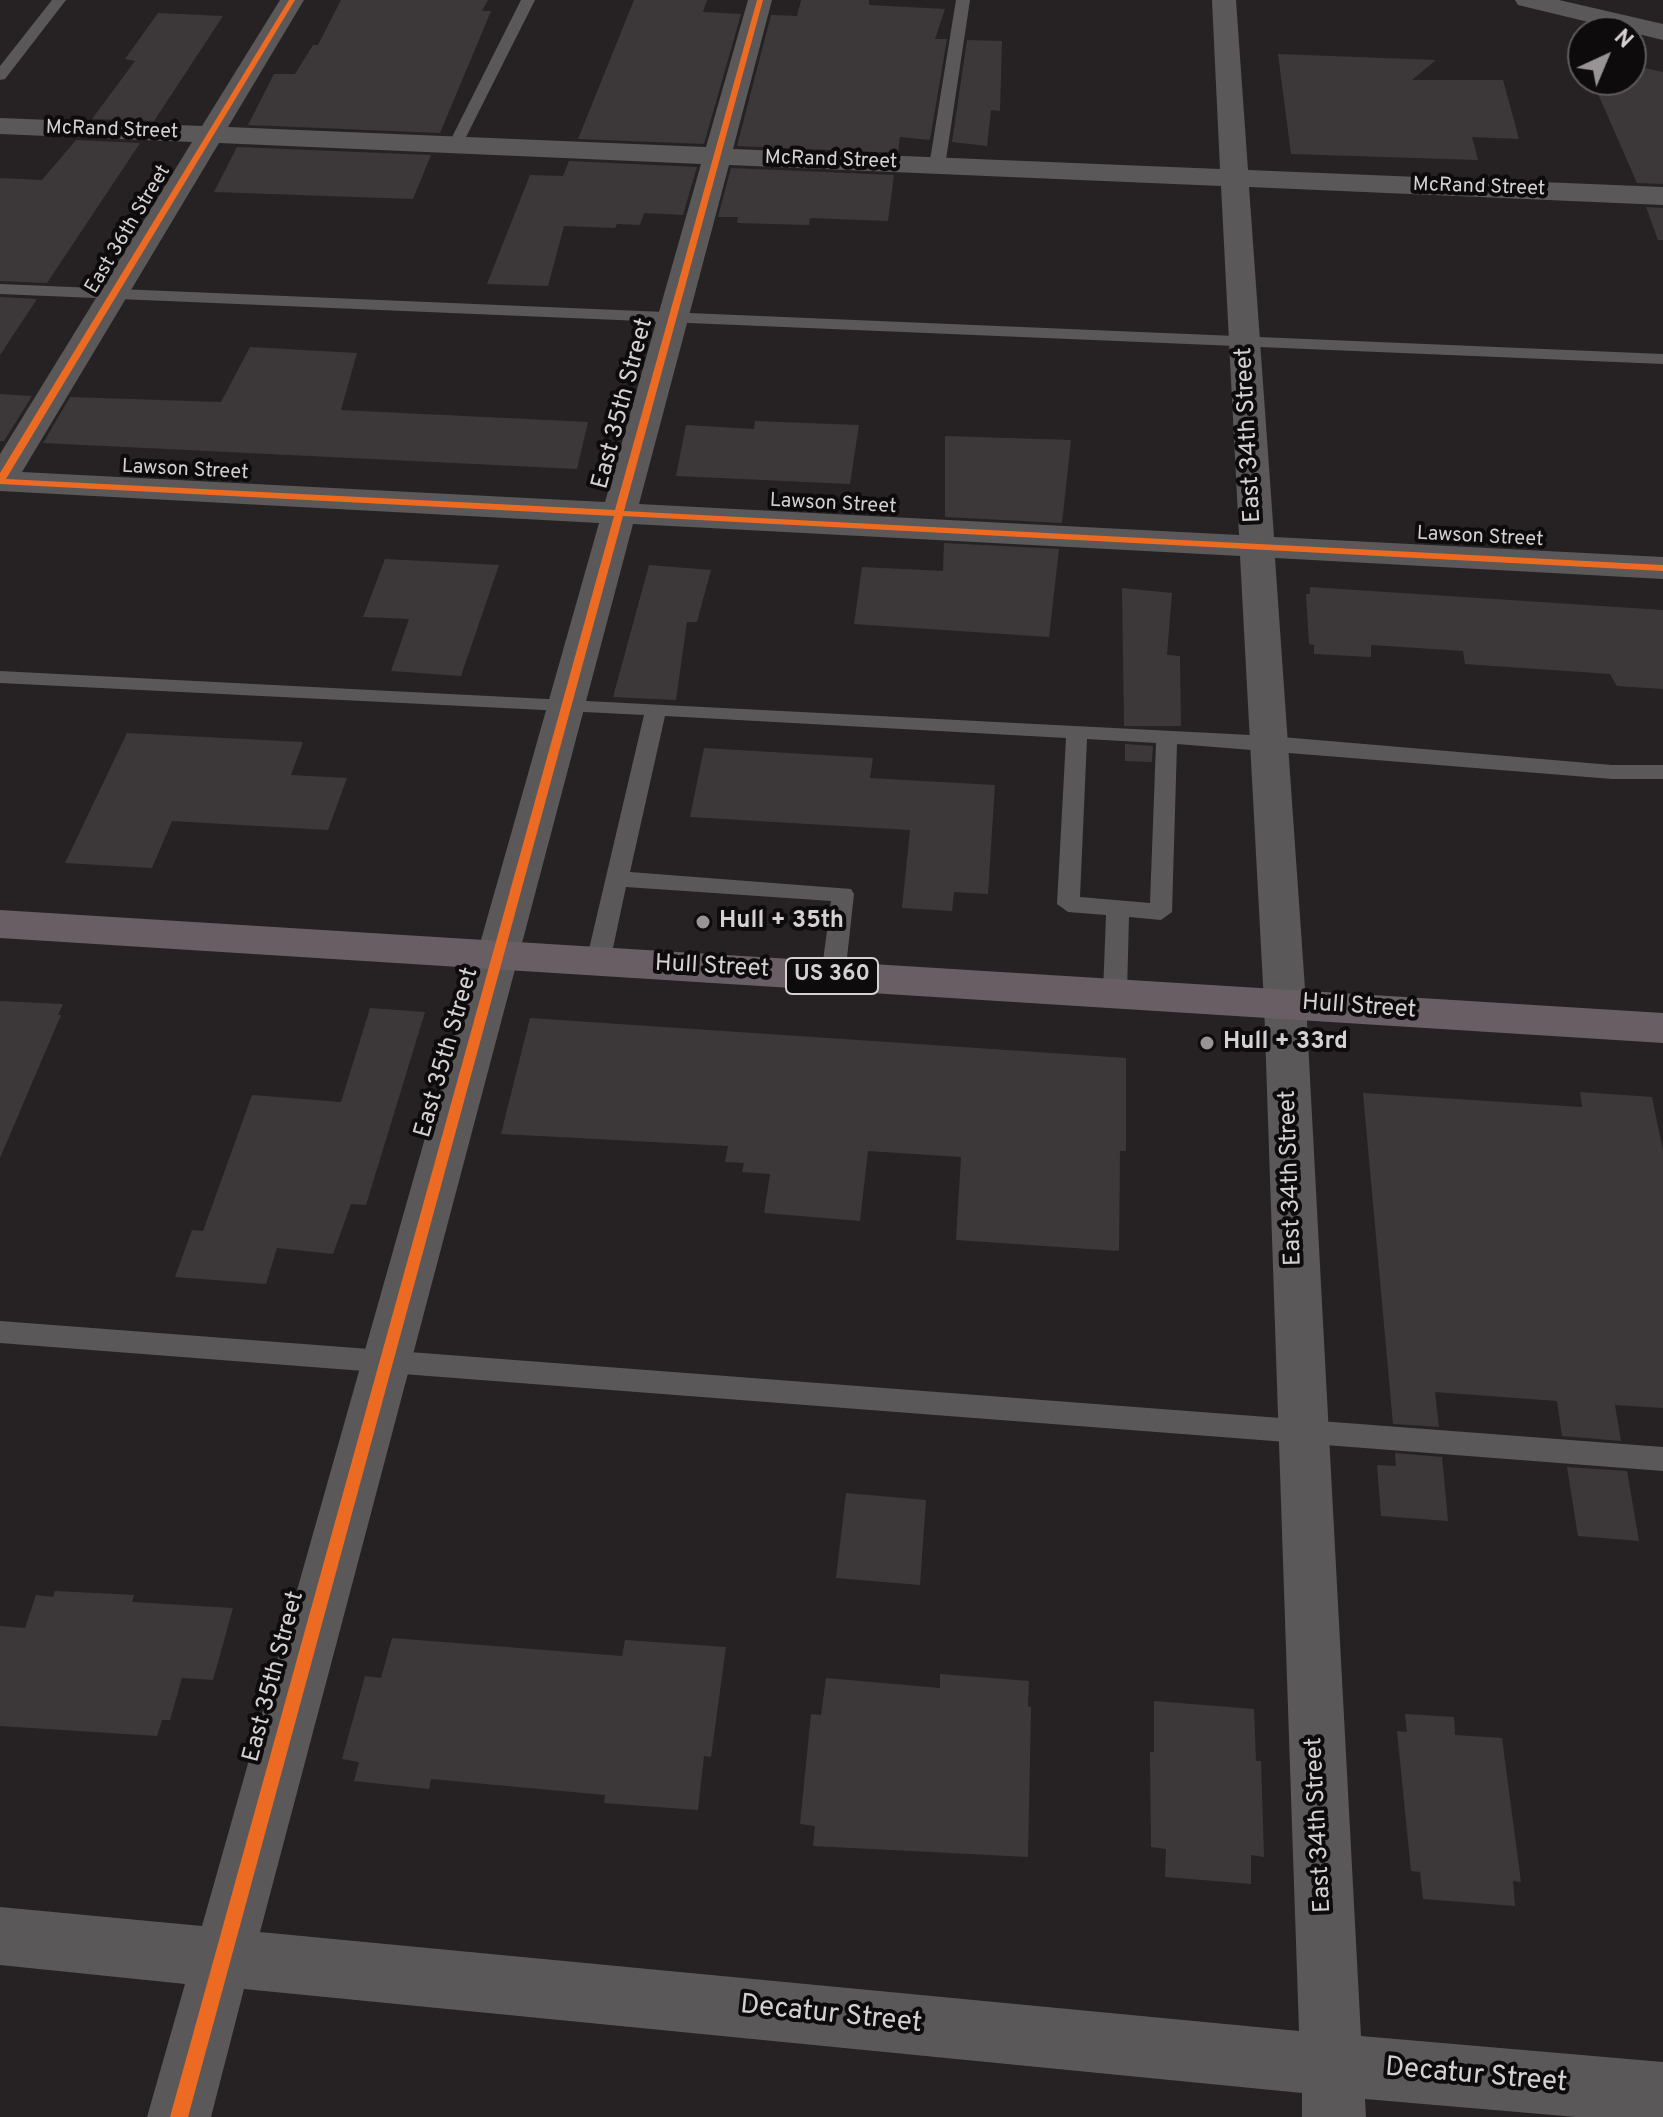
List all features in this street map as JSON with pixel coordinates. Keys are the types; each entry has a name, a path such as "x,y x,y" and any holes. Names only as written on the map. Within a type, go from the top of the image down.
{"main road":[{"name":"Hull Street","path":"0,924 1663,1028"}],"street":[{"name":"East 36th Street","path":"0,481 292,0"},
{"name":"East 35th Street","path":"179,2117 670,317 760,0"},
{"name":"East 34th Street","path":"1224,0 1285,1003 1332,2091"},
{"path":"1527,0 1663,32"},
{"name":"McRand Street","path":"0,126 1663,196"},
{"name":"Lawson Street","path":"0,481 1663,568"},
{"name":"Decatur Street","path":"0,1936 221,1958 1332,2091 1663,2093"}],"lane":[{"path":"0,76 59,0"},
{"path":"455,145 528,0"},
{"path":"937,166 963,0"},
{"path":"0,289 1663,359"},
{"path":"0,677 567,702 1270,743 1612,772 1663,772"},
{"path":"598,962 656,709"},
{"path":"1077,732 1068,904 1161,912 1167,737"},
{"path":"617,879 843,894 833,976"},
{"path":"1115,993 1118,908"},
{"path":"0,1332 386,1359 1663,1459"}],"building":[{"path":"341,0 488,0 482,11 491,11 440,133 248,125 274,74 295,74 313,45 318,45"},
{"path":"634,0 707,0 703,12 741,14 704,144 578,139"},
{"path":"801,0 869,0 869,5 945,9 935,39 947,39 930,140 900,137 898,153 737,146 771,15 797,16"},
{"path":"158,13 223,16 154,121 92,119 135,61 125,59"},
{"path":"967,40 1002,41 1000,111 991,110 987,146 952,142"},
{"path":"1278,54 1436,60 1412,80 1503,80 1519,139 1472,137 1478,160 1291,154"},
{"path":"1647,68 1663,72 1663,184 1637,183 1599,96 1647,96"},
{"path":"76,140 140,143 47,283 0,281 0,178 42,180"},
{"path":"237,147 431,155 413,199 214,192"},
{"path":"569,161 697,167 683,215 644,213 640,225 617,224 615,228 564,226 548,286 487,284 530,175 563,176"},
{"path":"731,168 894,175 888,221 810,218 809,225 737,223 738,217 718,217"},
{"path":"1646,207 1663,208 1663,240 1658,240"},
{"path":"0,297 37,299 0,355"},
{"path":"250,347 357,353 341,410 588,422 577,469 43,443 70,397 221,402"},
{"path":"0,394 32,396 4,441 0,441"},
{"path":"755,421 859,425 850,484 676,476 686,425 754,429"},
{"path":"945,436 1071,440 1062,523 945,517"},
{"path":"944,543 1059,549 1049,637 854,624 862,567 943,571"},
{"path":"385,559 499,565 461,676 391,671 409,619 363,617"},
{"path":"649,565 711,570 697,622 687,622 676,700 613,697"},
{"path":"1310,587 1663,610 1663,689 1617,686 1610,674 1465,664 1463,651 1371,645 1371,657 1314,654 1314,645 1309,644 1306,594 1310,594"},
{"path":"1122,588 1172,593 1167,655 1180,656 1181,726 1124,726"},
{"path":"127,733 303,742 291,775 347,778 328,830 172,821 152,868 65,863"},
{"path":"1125,744 1153,746 1152,762 1125,761"},
{"path":"704,748 873,758 870,778 995,785 988,894 954,892 952,911 902,908 910,830 690,817"},
{"path":"0,1001 63,1004 0,1158"},
{"path":"370,1008 425,1012 366,1205 351,1204 333,1254 277,1248 266,1284 175,1277 192,1230 203,1231 252,1095 341,1102"},
{"path":"530,1018 1126,1058 1126,1151 1120,1151 1119,1251 956,1240 961,1157 868,1151 860,1221 764,1213 770,1174 742,1172 744,1163 725,1162 728,1146 501,1134"},
{"path":"1580,1092 1652,1097 1663,1151 1663,1408 1615,1405 1621,1441 1562,1436 1557,1401 1435,1392 1439,1427 1393,1424 1363,1093 1582,1107"},
{"path":"1395,1453 1442,1457 1448,1521 1381,1516 1377,1465 1396,1466"},
{"path":"1567,1467 1627,1471 1639,1541 1578,1536"},
{"path":"846,1493 926,1500 920,1585 836,1578"},
{"path":"55,1591 134,1595 132,1602 233,1608 213,1680 182,1678 170,1720 162,1720 157,1736 0,1726 0,1626 25,1628 36,1595 53,1597"},
{"path":"392,1638 622,1656 625,1640 726,1647 711,1757 704,1756 698,1810 604,1803 605,1795 431,1779 429,1789 354,1781 359,1762 342,1759 365,1676 381,1678"},
{"path":"940,1674 1029,1681 1028,1857 813,1846 815,1826 800,1824 811,1714 821,1715 826,1678 940,1688"},
{"path":"1154,1701 1254,1709 1256,1761 1261,1761 1264,1857 1251,1855 1251,1884 1165,1877 1166,1849 1151,1847 1150,1752 1154,1752"},
{"path":"1405,1714 1454,1717 1455,1735 1502,1738 1521,1882 1513,1881 1515,1906 1423,1899 1420,1872 1411,1871 1397,1731 1407,1732"}],"cycle path":[{"path":"292,0 0,481 1663,568"},
{"path":"179,2117 760,0"}],"place":[{"name":"Hull + 35th","path":"703,922"},
{"name":"Hull + 33rd","path":"1207,1043"}]}
